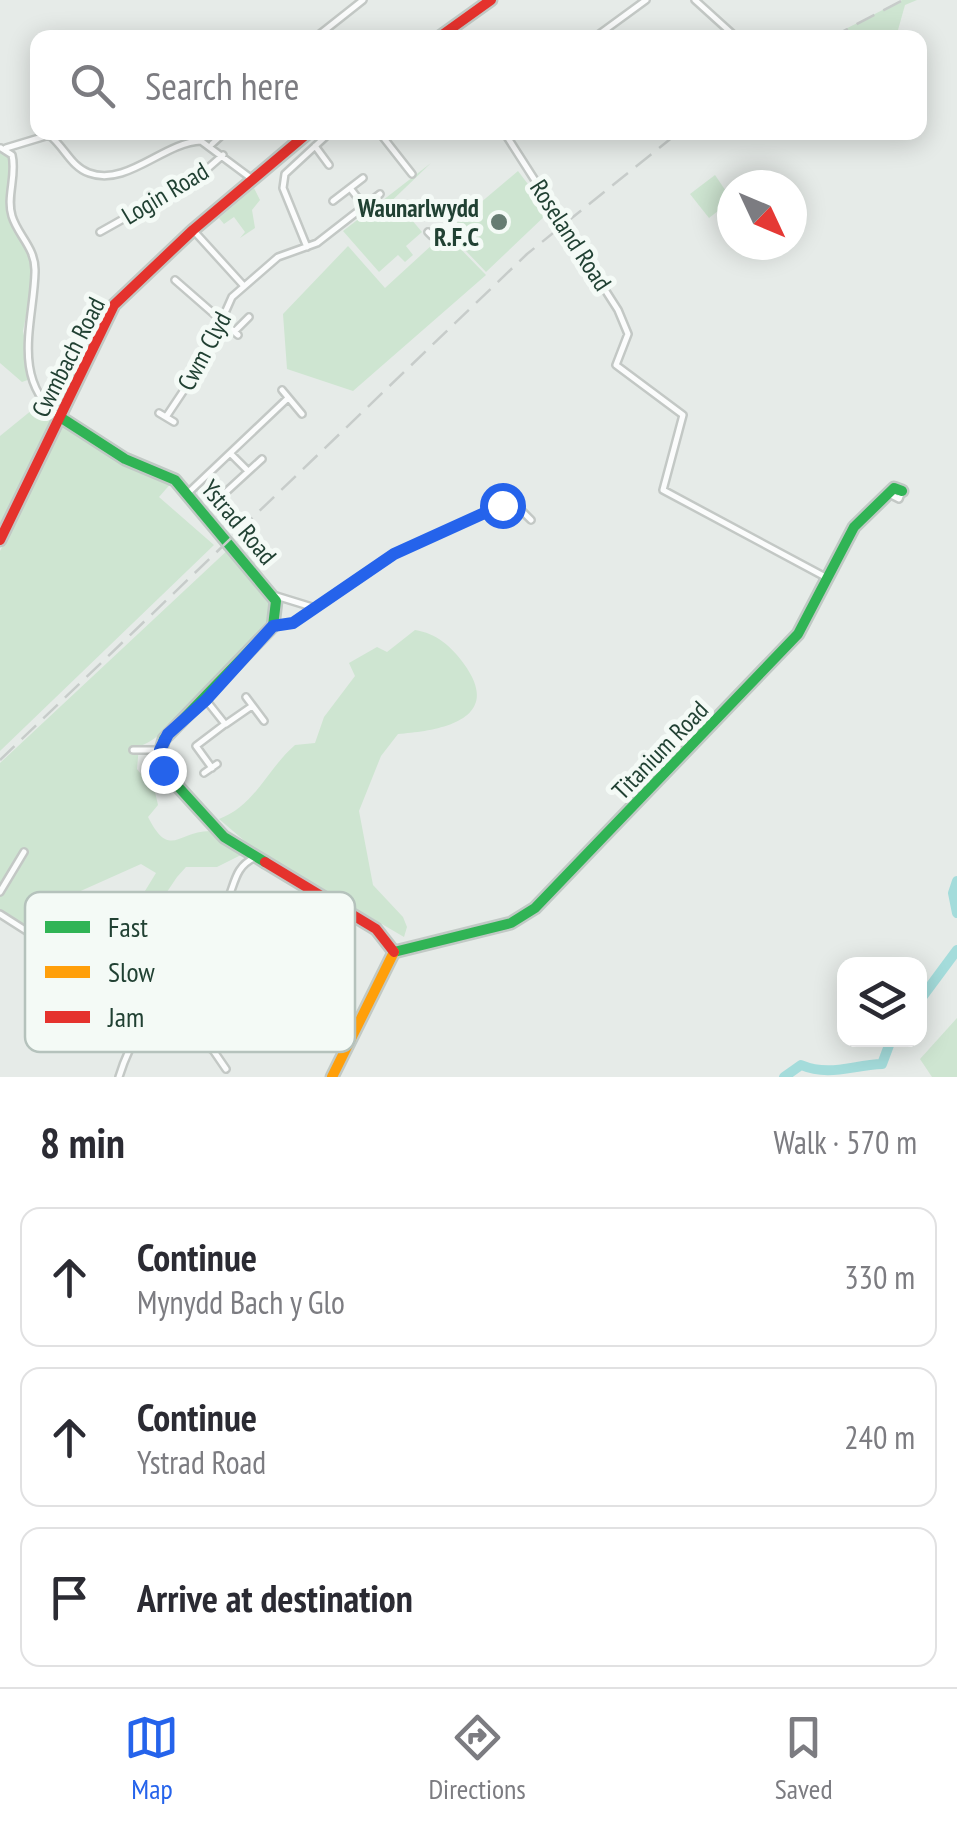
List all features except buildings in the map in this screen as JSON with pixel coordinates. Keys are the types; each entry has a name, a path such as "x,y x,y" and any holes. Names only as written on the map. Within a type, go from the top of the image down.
{"street":[{"path":"326,30 363,0"},
{"path":"449,30 491,0"},
{"path":"605,30 646,0"},
{"path":"696,0 728,30"},
{"path":"0,148 14,152 39,140"},
{"path":"55,140 83,170 102,175 136,166 185,142 212,144 252,179"},
{"path":"212,144 216,140"},
{"name":"Cwmbach Road","path":"0,540 114,304 193,230 299,140"},
{"path":"308,247 283,188 290,166 322,140"},
{"path":"386,140 411,169"},
{"name":"Roseland Road","path":"509,140 618,310 628,334 616,365 683,415 662,490 829,580"},
{"path":"315,146 330,165"},
{"name":"Ystrad Road","path":"14,152 11,211 27,240 35,271 25,330 39,392 60,416 125,459 175,480 273,595 277,606 273,626"},
{"name":"Login Road","path":"104,232 198,177 223,155"},
{"path":"333,201 363,178"},
{"path":"350,188 364,206"},
{"name":"Cwm Clyd","path":"174,422 163,415 204,360 221,316 244,286 278,257 308,247 380,194"},
{"name":"Cwm Clyd","path":"193,230 244,286"},
{"path":"174,290 177,282 197,303 221,316 237,333 249,317"},
{"path":"282,390 302,414"},
{"path":"188,493 287,399"},
{"path":"231,454 247,470"},
{"path":"227,491 262,459"},
{"name":"Titanium Road","path":"394,952 510,923 535,908 798,634 858,521 896,493"},
{"path":"313,892 217,831 179,790 163,770 160,750 168,734 206,700 273,626 293,623 394,554 502,505 514,503 532,520"},
{"path":"273,595 312,607"},
{"path":"246,697 264,721"},
{"path":"206,700 225,724"},
{"path":"204,773 215,766 193,748 252,706"},
{"path":"133,750 160,750"},
{"path":"0,892 24,852"},
{"path":"231,892 240,868 254,858"},
{"path":"0,914 25,930"},
{"path":"355,916 372,926 394,952 355,1031"},
{"path":"118,1077 132,1052"},
{"path":"214,1052 226,1069"},
{"path":"332,1077 344,1052"}],"green space":[{"path":"902,0 917,0 905,5 898,30 844,30"},
{"path":"0,149 11,156 10,211 26,241 35,271 23,331 33,378 22,382 0,363"},
{"path":"431,163 378,214 383,220 400,206 422,232 406,246 413,255 405,262 398,255 379,272 343,231"},
{"name":"Waunarlwydd R.F.C","path":"518,171 549,212 486,272 447,231"},
{"path":"715,175 717,212 709,218 690,194"},
{"path":"254,188 260,200 252,210 255,228 240,238 245,232 234,217 224,224 219,218"},
{"path":"445,233 486,275 353,391 287,369 283,314 348,246 385,288"},
{"path":"43,401 56,416 0,534 0,436"},
{"path":"65,423 125,460 173,481 159,497 214,545 0,751 0,551"},
{"path":"231,547 271,600 270,619 229,670 188,711 139,746 137,769 155,792 158,805 148,817 162,837 175,840 210,831 241,855 217,867 186,867 167,892 144,892 156,873 141,864 78,892 25,892 25,925 0,909 0,763"},
{"path":"415,630 437,638 464,664 477,698 472,710 449,725 398,734 381,756 359,811 373,885 403,917 407,927 404,937 355,908 355,892 327,892 254,849 219,819 252,796 295,745 315,743 324,717 355,676 349,663 377,647 387,652"},
{"path":"957,1018 957,1077 932,1077 920,1059"}],"waterway":[{"path":"957,881 953,893 957,913"},
{"path":"927,991 957,950"},
{"path":"784,1077 801,1065 831,1070 882,1064 888,1047"}],"railway":[{"path":"845,30 903,0"},
{"path":"0,760 527,254 669,140"}],"traffic: fast":[{"path":"60,417 125,459 175,480 276,601 273,626 164,739 159,756 163,770 224,837 265,862"},
{"path":"394,952 511,923 535,908 798,634 854,527 894,488 902,491"}],"traffic: slow":[{"path":"355,1031 394,952"},
{"path":"332,1077 344,1052"}],"traffic: jam":[{"path":"449,30 491,0"},
{"path":"0,540 114,305 193,230 300,140"},
{"path":"265,862 315,892"},
{"path":"355,916 376,929 394,952"}],"place":[{"name":"Waunarlwydd R.F.C","path":"499,222"}],"route":[{"path":"163,770 160,746 168,734 206,700 273,626 293,623 394,554 502,505"}]}
